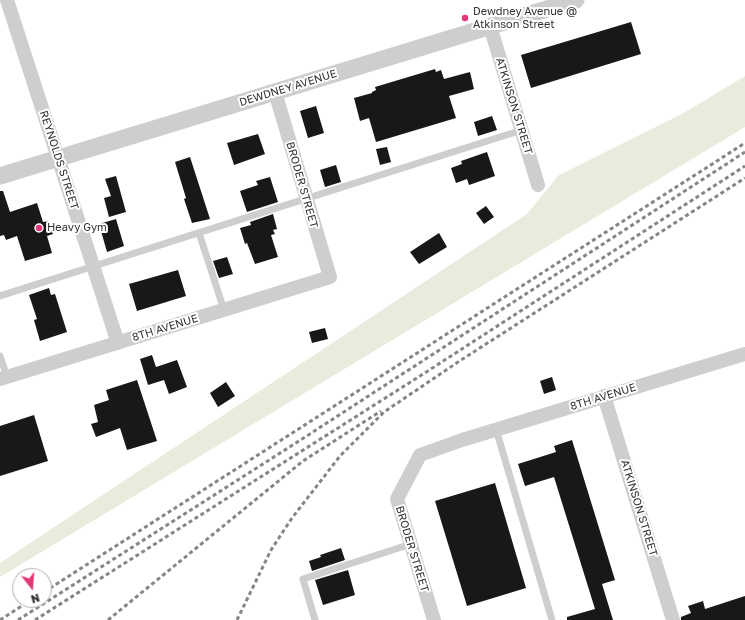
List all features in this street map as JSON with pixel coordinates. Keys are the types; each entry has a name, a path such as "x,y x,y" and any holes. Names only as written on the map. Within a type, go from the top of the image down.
{"street":[{"name":"REYNOLDS STREET","path":"7,0 118,343"},
{"name":"DEWDNEY AVENUE","path":"0,176 576,0"},
{"name":"ATKINSON STREET","path":"490,26 538,185"},
{"name":"BRODER STREET","path":"275,92 305,199 330,277"},
{"name":"8TH AVENUE","path":"3,378 330,277"},
{"name":"8TH AVENUE","path":"462,440 745,354"},
{"name":"ATKINSON STREET","path":"604,396 673,620"},
{"name":"BRODER STREET","path":"434,620 397,499 420,455 462,440"}],"lane":[{"path":"0,296 522,130"},
{"path":"198,233 224,310"},
{"path":"0,356 3,378"},
{"path":"496,429 552,620"},
{"path":"315,620 303,579 411,544"}],"shaded area":[{"path":"745,76 745,127 15,568 12,568 12,570 0,577 0,563 527,214 559,175 682,114"}],"building":[{"path":"631,22 641,54 531,88 521,55"},
{"path":"435,69 436,72 441,70 444,79 470,72 474,89 449,96 456,118 376,142 369,118 360,121 354,98 372,93 376,90 375,87"},
{"path":"316,106 324,133 308,138 300,111"},
{"path":"492,116 497,130 478,136 474,122"},
{"path":"258,134 265,154 234,165 227,143"},
{"path":"387,147 391,162 380,165 376,149"},
{"path":"487,152 495,176 469,185 467,179 456,183 451,168 462,164 461,161"},
{"path":"190,157 210,219 192,223 184,199 186,198 175,162"},
{"path":"336,165 341,182 325,187 320,170"},
{"path":"116,176 126,212 109,217 104,198 111,196 105,179"},
{"path":"270,177 278,202 247,212 240,191 258,185 256,181"},
{"path":"0,191 3,191 10,212 37,203 43,222 49,221 53,234 47,236 52,253 25,261 17,236 6,240 4,235 0,236"},
{"path":"486,206 494,217 484,224 476,213"},
{"path":"273,214 277,229 273,230 275,234 271,235 278,257 255,264 247,243 245,244 240,228 251,225 250,222"},
{"path":"116,219 124,246 107,252 99,224"},
{"path":"439,233 447,247 419,264 410,252"},
{"path":"227,257 233,274 219,278 213,261"},
{"path":"178,270 186,296 137,311 129,284"},
{"path":"49,288 51,295 55,294 67,332 40,341 34,320 37,319 29,295"},
{"path":"325,328 328,339 312,343 309,332"},
{"path":"152,355 156,367 177,360 187,387 169,394 164,380 148,385 140,359"},
{"path":"552,377 556,390 544,394 540,381"},
{"path":"137,380 157,441 127,450 120,428 96,437 91,424 98,422 94,405 109,400 106,390"},
{"path":"226,382 235,396 218,407 210,393"},
{"path":"34,415 48,461 0,476 0,426"},
{"path":"572,440 615,580 602,584 613,620 567,620 567,617 595,609 554,477 525,486 518,464 556,452 554,446"},
{"path":"495,483 526,588 467,606 435,501"},
{"path":"341,548 345,560 312,571 309,561 321,557 320,555"},
{"path":"348,570 355,595 323,605 315,580"},
{"path":"745,596 745,620 681,620 681,617 691,613 688,606 703,601 705,609"}],"railway":[{"path":"52,587 745,143"},
{"path":"18,620 299,441 745,152"},
{"path":"35,620 420,376 745,166"},
{"path":"237,620 271,550 292,518 340,456 384,412 458,362 745,178"},
{"path":"108,620 303,461 381,411"},
{"path":"0,620 19,608"}],"place":[{"name":"Dewdney Avenue @ Atkinson Street","path":"465,18"},
{"name":"Heavy Gym","path":"39,228"}]}
